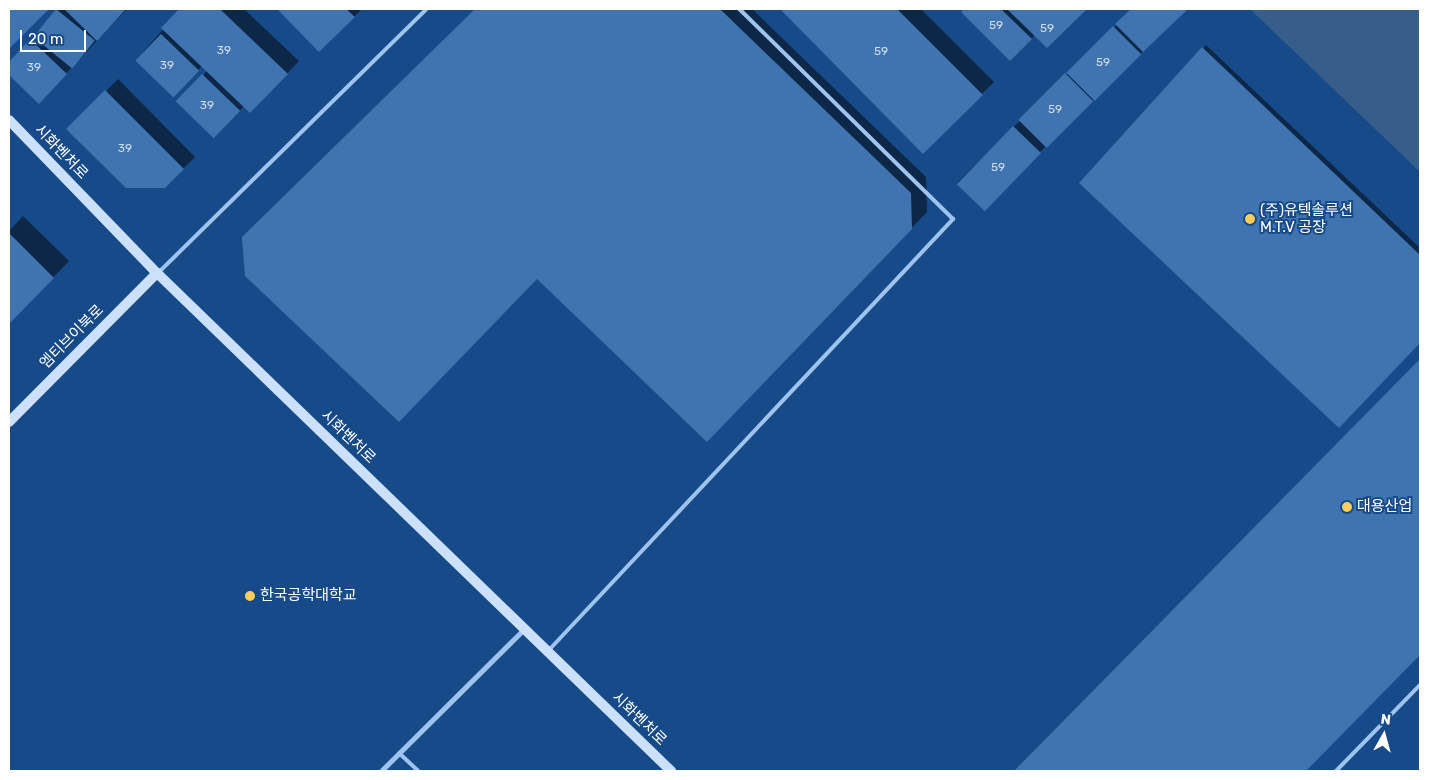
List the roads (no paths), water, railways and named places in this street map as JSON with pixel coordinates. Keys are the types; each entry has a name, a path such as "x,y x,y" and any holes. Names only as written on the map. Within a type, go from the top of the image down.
{"street":[{"name":"시화벤처로","path":"9,120 157,273 671,771"},
{"name":"엠티브이북로","path":"9,422 157,273"},
{"path":"380,771 524,629"}],"lane":[{"path":"157,273 428,9"},
{"path":"547,651 953,219 739,9"},
{"path":"1336,771 1420,685"},
{"path":"399,753 418,771"},
{"path":"1340,767 1344,771"}],"water":[{"path":"1250,9 1420,9 1420,172"}],"place":[{"name":"(주)유텍솔루션 M.T.V 공장","path":"1250,219"},
{"name":"대용산업","path":"1347,507"},
{"name":"한국공학대학교","path":"250,596"}]}
